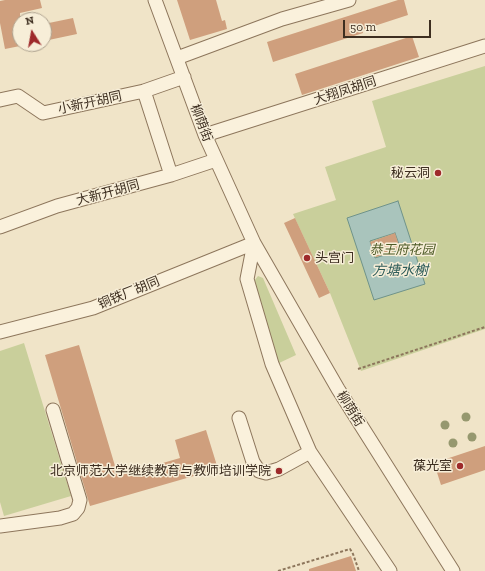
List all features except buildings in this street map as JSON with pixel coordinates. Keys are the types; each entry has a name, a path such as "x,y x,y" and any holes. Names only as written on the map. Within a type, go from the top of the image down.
{"street":[{"name":"柳荫街","path":"155,0 205,135 254,243 338,389 453,571"},
{"path":"177,58 282,19 349,0"},
{"name":"大翔凤胡同","path":"205,135 485,46"},
{"name":"小新开胡同","path":"0,100 18,96 42,113 144,91 184,77"},
{"path":"144,91 171,175"},
{"name":"大新开胡同","path":"0,227 57,206 171,175 216,160"},
{"path":"254,243 247,279 272,364 310,452 390,571"},
{"name":"铜铁厂胡同","path":"0,332 93,308 254,243"},
{"path":"0,526 60,518 73,514 78,508 80,500 53,410"},
{"path":"238,418 253,462 259,471 266,473 279,469 310,452"}],"path":[{"path":"358,369 485,327"},
{"path":"278,571 350,549 359,571"}],"green space":[{"name":"恭王府花园","path":"485,66 485,329 361,371 330,293 293,214 336,200 325,167 386,147 372,101"},
{"path":"258,276 263,278 296,355 277,364 254,281"},
{"path":"24,343 71,496 4,516 0,502 0,351"}],"water":[{"name":"方塘水榭","path":"398,201 425,284 374,300 347,218","holes":["395,233 401,250 375,258 370,241"]}],"place":[{"name":"秘云洞","path":"438,173"},
{"name":"头宫门","path":"307,258"},
{"name":"葆光室","path":"460,466"},
{"name":"北京师范大学继续教育与教师培训学院","path":"279,471"}]}
